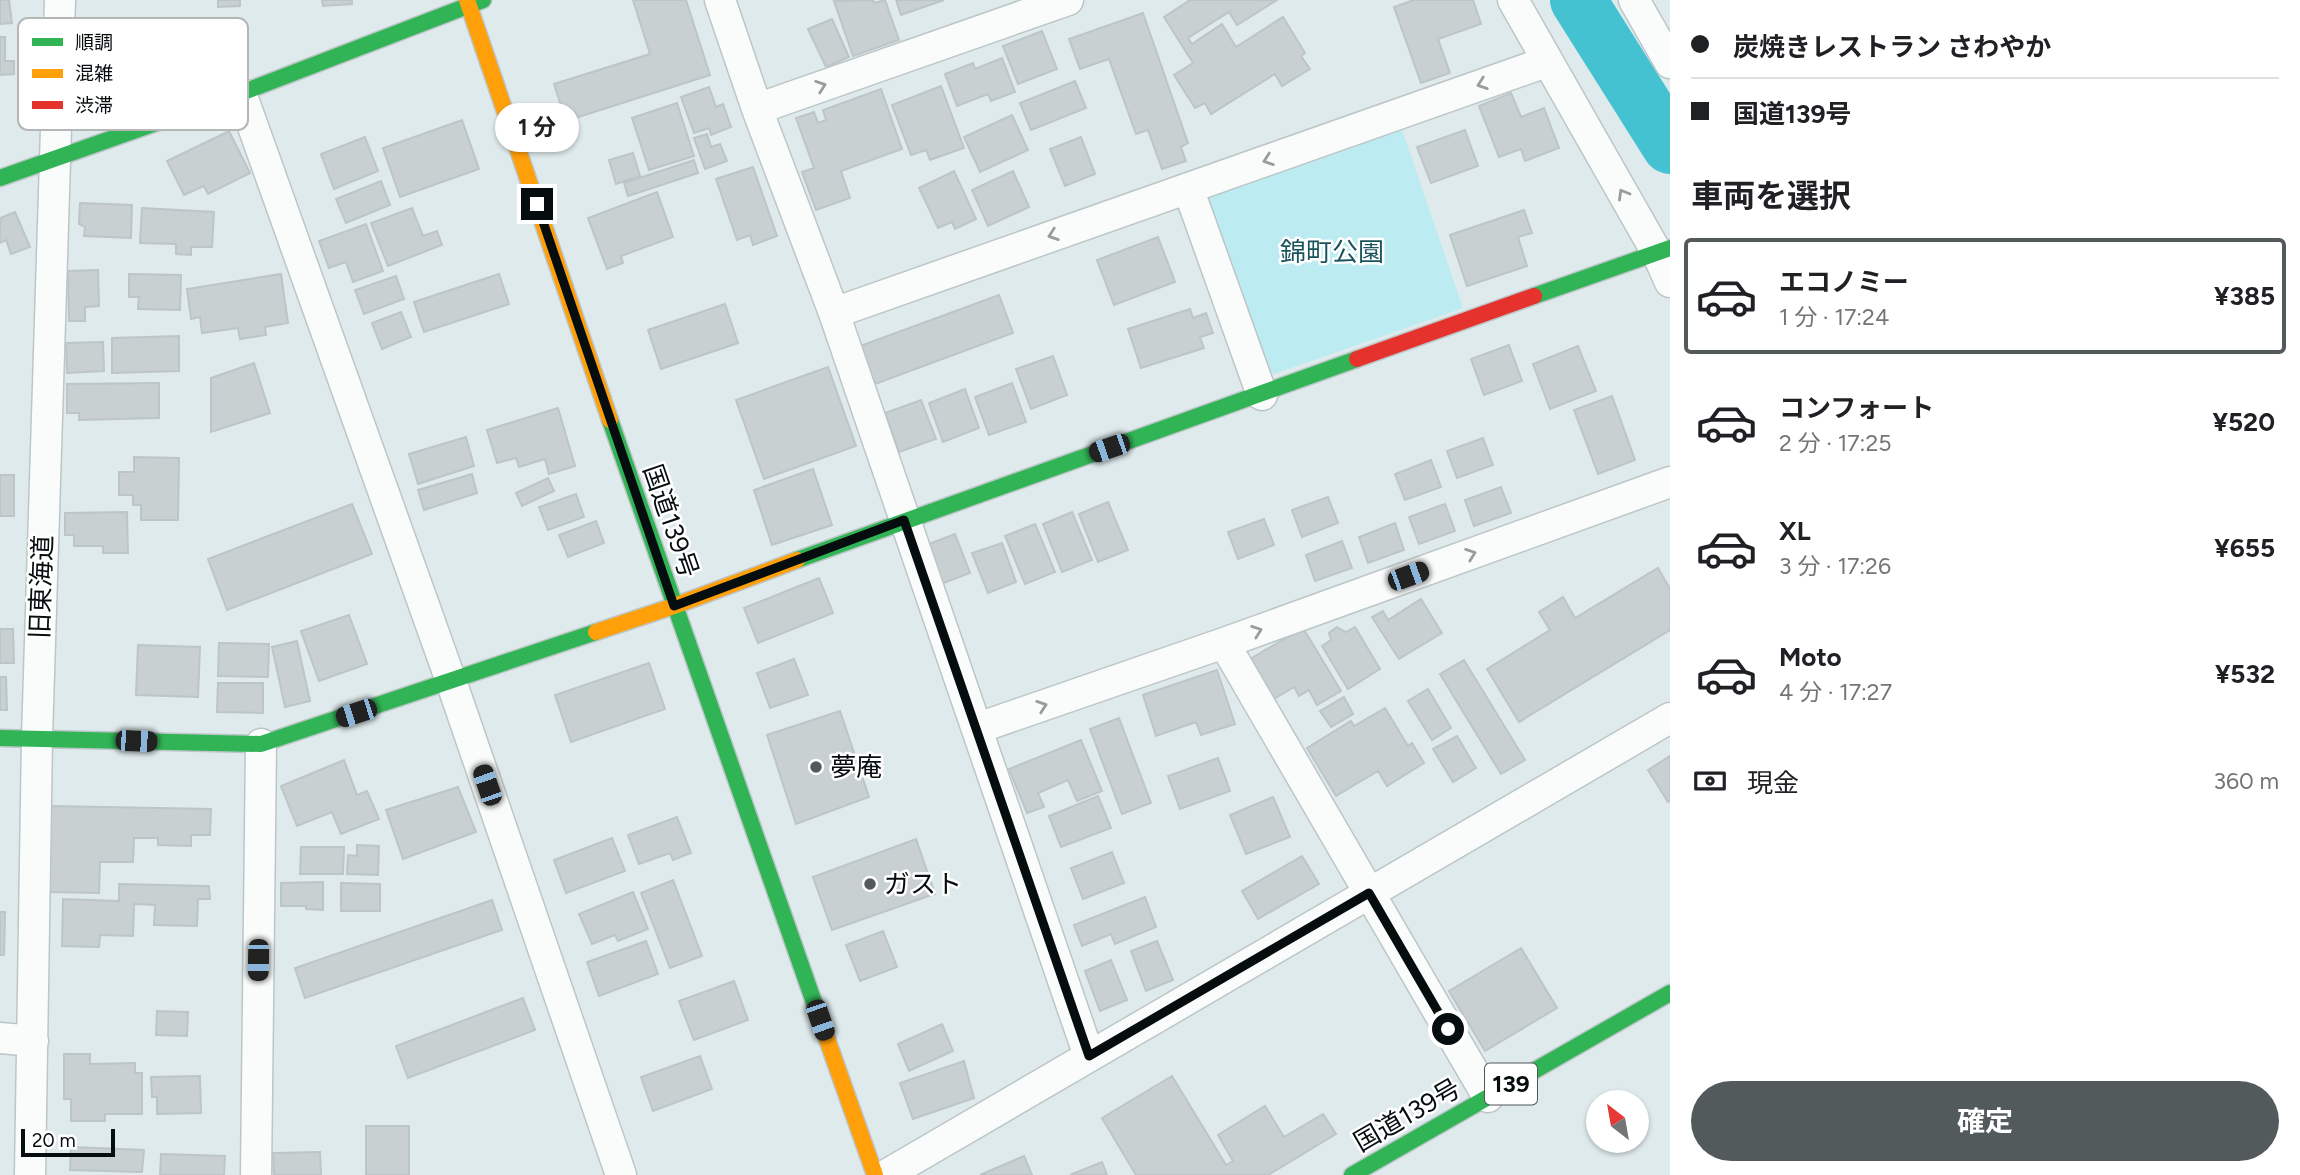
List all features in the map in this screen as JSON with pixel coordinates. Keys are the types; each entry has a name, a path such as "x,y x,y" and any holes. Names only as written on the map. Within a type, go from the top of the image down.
{"main road":[{"path":"248,90 473,2"},
{"name":"国道139号","path":"473,2 674,606 875,1175"},
{"path":"0,178 132,130"},
{"path":"0,738 261,744 674,606 904,520 1663,251"},
{"name":"国道139号","path":"1352,1175 1670,993"}],"street":[{"name":"旧東海道","path":"59,18 60,0"},
{"path":"720,0 757,109 834,313 1089,1056"},
{"path":"757,109 1068,0"},
{"path":"1513,0 1546,62 1663,251 1670,282"},
{"path":"1634,0 1660,26 1670,64"},
{"path":"834,313 1546,62"},
{"path":"248,113 451,681 621,1175"},
{"name":"旧東海道","path":"30,1175 37,738 56,130"},
{"path":"1188,188 1262,395"},
{"path":"978,728 1224,643 1670,481"},
{"path":"1224,643 1488,1097"},
{"path":"886,1175 1670,718"},
{"path":"256,1175 261,744"},
{"path":"0,1038 33,1041"}],"green space":[{"name":"錦町公園","path":"1401,127 1463,308 1274,374 1261,367 1205,205 1211,193"}],"building":[{"path":"0,0 9,0 12,23 0,24"},
{"path":"218,0 240,0 240,6 218,7"},
{"path":"322,0 352,0 352,4 323,6"},
{"path":"633,0 686,0 710,75 566,121 554,84 650,54"},
{"path":"873,0 874,3 885,0 899,40 853,56 834,1"},
{"path":"896,0 944,0 901,15"},
{"path":"1190,0 1277,0 1237,25 1229,12 1188,38 1192,44 1222,24 1236,47 1283,17 1305,53 1301,56 1310,69 1282,86 1275,74 1211,114 1205,103 1195,108 1174,75 1193,63 1164,17"},
{"path":"1414,0 1473,0 1481,24 1438,39 1450,73 1421,83 1394,7"},
{"path":"1143,13 1188,143 1181,147 1186,161 1162,169 1148,130 1136,134 1109,59 1080,69 1069,39"},
{"path":"832,19 849,57 826,67 808,29"},
{"path":"1042,31 1057,69 1018,84 1003,46"},
{"path":"0,37 5,37 5,61 14,61 14,74 0,75"},
{"path":"1002,58 1015,92 991,101 988,94 957,106 945,74 973,63 975,69"},
{"path":"1075,81 1086,108 1031,130 1020,103"},
{"path":"941,86 964,148 930,160 926,150 911,155 892,105"},
{"path":"709,87 716,107 723,104 731,127 711,135 709,128 694,133 681,97"},
{"path":"881,89 902,149 841,171 850,198 816,210 802,172 814,168 796,118 814,112 818,123 826,120 823,110"},
{"path":"1511,93 1521,117 1544,108 1559,148 1525,161 1521,149 1499,157 1479,106"},
{"path":"677,103 694,156 649,170 632,118"},
{"path":"1012,115 1028,150 980,172 964,137"},
{"path":"462,120 479,169 400,197 383,148"},
{"path":"1465,130 1478,166 1431,183 1417,147"},
{"path":"229,131 250,173 208,194 204,186 184,195 167,161"},
{"path":"707,134 711,147 720,144 727,161 705,169 694,138"},
{"path":"365,137 378,171 334,189 321,154"},
{"path":"1081,137 1095,174 1065,186 1050,149"},
{"path":"633,153 640,176 616,184 609,160"},
{"path":"694,160 698,173 628,196 624,183"},
{"path":"753,167 777,236 753,245 750,235 737,240 716,179"},
{"path":"954,171 976,219 955,229 952,222 938,228 919,188"},
{"path":"1013,171 1029,207 988,226 972,190"},
{"path":"381,181 390,205 346,223 336,199"},
{"path":"657,192 673,237 621,256 623,263 607,269 588,218"},
{"path":"80,203 132,205 131,238 84,236 85,227 79,224"},
{"path":"142,208 214,212 212,247 191,247 191,255 176,254 176,244 140,243"},
{"path":"412,208 423,236 437,231 442,245 388,266 371,223"},
{"path":"1524,210 1532,233 1518,237 1527,266 1467,286 1450,235"},
{"path":"15,212 30,247 11,254 6,240 0,243 0,218"},
{"path":"366,224 383,271 353,282 346,262 329,268 319,241"},
{"path":"1158,237 1175,282 1114,305 1097,260"},
{"path":"98,270 99,306 85,307 85,321 69,321 68,271"},
{"path":"129,274 181,275 180,310 138,309 139,297 129,297"},
{"path":"281,274 288,323 265,327 266,335 240,339 238,328 202,333 200,317 191,319 187,289"},
{"path":"499,274 509,304 424,332 414,302"},
{"path":"396,276 404,299 364,314 355,290"},
{"path":"999,295 1013,333 875,384 860,346"},
{"path":"725,304 738,343 661,369 648,330"},
{"path":"1190,309 1193,318 1206,313 1213,333 1200,337 1204,348 1141,368 1128,329"},
{"path":"401,312 411,337 382,349 372,323"},
{"path":"179,336 179,371 112,373 112,338"},
{"path":"103,342 104,371 67,373 66,343"},
{"path":"1509,345 1522,381 1484,395 1471,359"},
{"path":"1578,346 1596,391 1550,409 1533,364"},
{"path":"1053,356 1067,395 1031,409 1016,369"},
{"path":"254,363 270,413 211,432 211,378"},
{"path":"828,367 856,446 764,479 736,400"},
{"path":"159,383 159,418 79,420 79,413 67,413 67,384"},
{"path":"1012,383 1026,422 989,435 975,397"},
{"path":"965,389 979,428 943,442 929,403"},
{"path":"1612,396 1635,460 1598,474 1574,410"},
{"path":"921,400 936,439 899,452 885,413"},
{"path":"558,408 575,466 549,474 545,459 519,467 516,458 497,463 487,430"},
{"path":"466,437 474,466 418,484 409,454"},
{"path":"1483,438 1493,465 1457,478 1447,451"},
{"path":"134,457 179,458 178,520 141,520 141,505 133,505 133,495 119,495 119,472 134,472"},
{"path":"1431,460 1441,487 1405,500 1395,474"},
{"path":"813,469 832,525 772,545 754,490"},
{"path":"472,474 477,493 424,510 418,490"},
{"path":"0,475 14,475 14,516 0,516"},
{"path":"548,478 554,491 522,506 516,493"},
{"path":"1501,487 1511,513 1474,526 1465,500"},
{"path":"576,494 584,517 548,530 539,507"},
{"path":"1328,497 1338,523 1302,537 1292,510"},
{"path":"1108,502 1128,550 1098,562 1079,514"},
{"path":"352,504 372,554 227,610 208,559"},
{"path":"1445,504 1455,531 1419,544 1409,517"},
{"path":"127,512 128,553 103,553 103,546 74,546 74,535 65,535 65,513"},
{"path":"1072,512 1092,560 1062,572 1043,524"},
{"path":"1264,519 1274,545 1238,559 1228,532"},
{"path":"596,521 604,543 568,557 559,535"},
{"path":"1395,523 1404,550 1368,563 1359,537"},
{"path":"1035,524 1055,572 1025,584 1005,536"},
{"path":"955,534 970,573 941,584 926,545"},
{"path":"1342,541 1352,568 1315,581 1306,555"},
{"path":"1002,543 1016,582 988,593 972,553"},
{"path":"1658,568 1670,589 1670,630 1519,722 1487,669 1550,630 1539,612 1563,597 1575,618"},
{"path":"819,578 833,613 758,643 744,608"},
{"path":"1421,599 1442,633 1399,659 1372,617 1383,611 1388,620"},
{"path":"349,615 367,664 319,681 301,631"},
{"path":"1337,627 1346,632 1355,627 1380,669 1348,689 1322,646 1331,640 1329,633"},
{"path":"1303,628 1341,691 1317,705 1309,690 1299,696 1294,687 1274,699 1250,659"},
{"path":"0,629 13,629 14,663 0,663"},
{"path":"297,641 310,701 285,707 272,647"},
{"path":"219,643 269,644 268,677 218,676"},
{"path":"138,645 200,647 198,697 136,695"},
{"path":"794,659 808,695 770,708 757,673"},
{"path":"1464,660 1525,760 1501,774 1440,674"},
{"path":"649,663 665,709 571,742 555,695"},
{"path":"1217,670 1235,724 1201,735 1196,722 1156,736 1143,695"},
{"path":"0,677 6,677 7,710 0,710"},
{"path":"218,683 263,683 263,713 217,712"},
{"path":"1428,689 1451,728 1432,740 1408,701"},
{"path":"1344,697 1353,714 1331,727 1320,711"},
{"path":"1385,708 1408,746 1412,743 1424,763 1387,786 1378,771 1336,796 1307,748 1351,721 1354,726"},
{"path":"840,711 869,797 796,824 767,735"},
{"path":"1119,718 1151,803 1122,814 1090,729"},
{"path":"1457,736 1476,768 1453,782 1433,749"},
{"path":"1081,740 1102,791 1077,801 1068,780 1038,793 1044,807 1027,813 1009,769"},
{"path":"1670,756 1670,801 1668,802 1648,770"},
{"path":"1218,758 1230,791 1180,809 1168,776"},
{"path":"344,760 357,795 367,791 379,819 341,834 332,812 297,826 281,786"},
{"path":"458,787 476,832 403,859 386,810"},
{"path":"1098,796 1111,828 1061,847 1049,816"},
{"path":"1273,797 1290,837 1246,854 1230,815"},
{"path":"50,806 211,809 210,835 191,835 191,846 158,845 158,838 134,838 133,862 100,862 99,893 48,892"},
{"path":"677,817 691,853 673,860 670,853 639,864 628,835"},
{"path":"612,838 625,871 566,893 554,860"},
{"path":"916,839 935,894 832,930 813,877"},
{"path":"357,845 379,846 378,875 347,874 348,855 357,856"},
{"path":"301,847 344,847 343,874 300,874"},
{"path":"1112,852 1124,883 1083,899 1071,868"},
{"path":"1302,856 1319,884 1258,919 1242,891"},
{"path":"673,880 702,956 670,968 641,893"},
{"path":"323,882 323,910 306,909 306,906 281,906 281,883"},
{"path":"341,883 380,884 380,911 341,911"},
{"path":"119,884 209,886 210,899 198,899 197,926 154,925 155,905 134,904 133,936 100,935 99,947 62,946 63,899 119,901"},
{"path":"633,892 648,929 618,941 615,935 592,944 579,914"},
{"path":"1145,897 1156,927 1115,944 1111,934 1082,946 1074,925"},
{"path":"492,900 502,930 305,998 295,968"},
{"path":"0,912 5,912 4,955 0,955"},
{"path":"883,931 897,967 860,981 846,945"},
{"path":"646,941 658,974 599,996 587,962"},
{"path":"1157,941 1173,980 1146,991 1131,951"},
{"path":"1521,948 1557,1008 1485,1051 1449,991"},
{"path":"1111,960 1127,1000 1100,1011 1085,971"},
{"path":"734,981 748,1020 694,1040 679,1001"},
{"path":"523,998 535,1030 408,1078 396,1046"},
{"path":"157,1011 188,1012 187,1036 156,1035"},
{"path":"942,1024 953,1051 909,1071 898,1044"},
{"path":"64,1054 90,1054 90,1064 135,1063 135,1073 142,1073 142,1114 105,1114 105,1121 71,1121 71,1099 64,1099"},
{"path":"700,1056 712,1089 653,1111 641,1077"},
{"path":"964,1061 974,1098 913,1119 900,1083"},
{"path":"200,1076 201,1113 157,1114 157,1097 152,1097 151,1077"},
{"path":"1172,1076 1226,1165 1233,1161 1218,1135 1265,1106 1284,1137 1323,1114 1336,1134 1268,1175 1136,1175 1102,1118"},
{"path":"366,1126 409,1126 409,1175 366,1175"},
{"path":"71,1147 144,1150 142,1172 70,1170"},
{"path":"320,1152 321,1175 274,1175 273,1153"},
{"path":"161,1154 225,1156 224,1175 160,1175"},
{"path":"1024,1156 1032,1175 980,1175"},
{"path":"1102,1162 1107,1175 1070,1175"}],"waterway":[{"path":"1578,0 1670,146"}],"traffic: fast":[{"path":"248,90 483,0"},
{"path":"0,178 136,130"},
{"path":"1534,296 1670,248"},
{"path":"797,560 1357,359"},
{"path":"610,420 816,1008"},
{"path":"0,738 261,744 596,632"},
{"path":"1352,1175 1670,993"}],"traffic: slow":[{"path":"467,0 610,420"},
{"path":"596,632 797,560"},
{"path":"816,1008 875,1175"}],"traffic: jam":[{"path":"1357,359 1534,296"}],"place":[{"name":"夢庵","path":"816,767"},
{"name":"ガスト","path":"870,884"}],"route":[{"path":"537,204 674,606 904,520 1089,1056 1369,893 1448,1029"}]}
